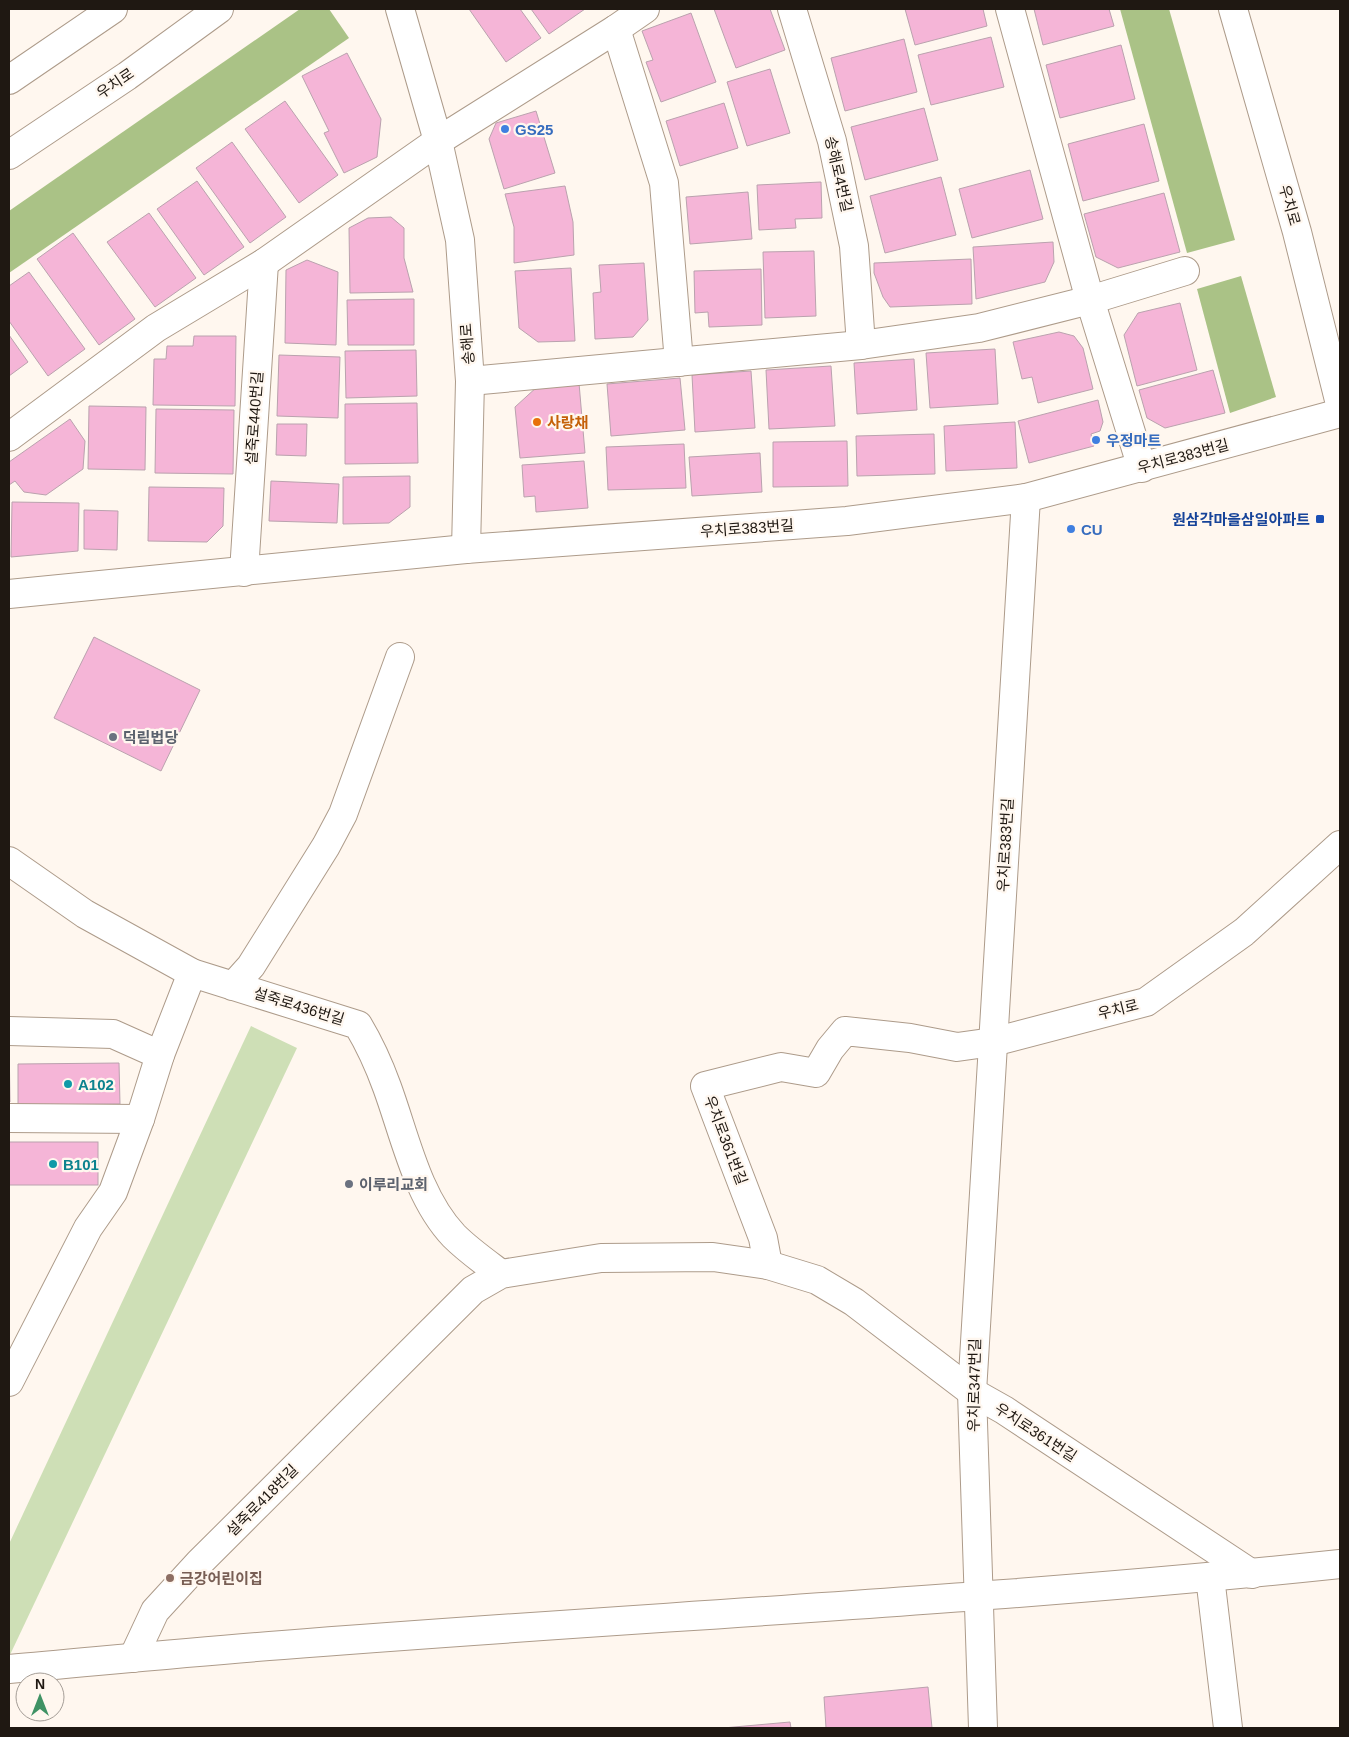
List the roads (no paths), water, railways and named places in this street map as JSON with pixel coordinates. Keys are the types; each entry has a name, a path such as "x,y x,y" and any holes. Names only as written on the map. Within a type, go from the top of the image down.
{"street":[{"path":"9,80 113,9"},
{"name":"우치로","path":"9,155 126,76 219,9"},
{"name":"송해로","path":"400,9 438,141 460,240 470,380 466,549"},
{"path":"9,437 156,328 264,263 438,141 646,9"},
{"name":"송해로4번길","path":"792,9 832,141 854,246 861,345"},
{"path":"1010,9 1090,300 1142,468"},
{"name":"우치로","path":"1233,9 1298,232 1340,404"},
{"path":"616,29 664,183 679,362"},
{"name":"설죽로440번길","path":"244,572 264,263"},
{"path":"470,380 861,345 979,328 1090,300 1185,271"},
{"name":"우치로383번길","path":"466,549 847,521 1026,498 1340,413"},
{"name":"우치로383번길","path":"993,1042 1026,498"},
{"path":"9,594 466,549"},
{"path":"233,986 251,966 326,846 343,814 400,657"},
{"name":"우치로","path":"845,1031 910,1038 957,1047 993,1042 1146,1002 1244,932 1340,845"},
{"name":"설죽로436번길","path":"9,861 85,914 192,973 358,1025 373,1051 422,1186 453,1235 502,1274"},
{"path":"9,1382 88,1228 114,1192 160,1055 192,973"},
{"path":"9,1031 114,1034 160,1055"},
{"name":"우치로361번길","path":"768,1265 763,1238 705,1086 781,1067 816,1073 830,1048 845,1031"},
{"name":"우치로347번길","path":"983,1728 977,1596 972,1392 993,1042"},
{"path":"9,1118 140,1119"},
{"name":"우치로361번길","path":"502,1274 600,1258 713,1257 768,1265 817,1280 847,1298 972,1392 1012,1416 1252,1574"},
{"name":"설죽로418번길","path":"133,1658 155,1610 200,1563 473,1290 502,1274"},
{"path":"9,1669 283,1645 977,1596 1252,1574 1340,1564"},
{"path":"1210,1577 1228,1728"}],"place":[{"name":"GS25","path":"505,129"},
{"name":"사랑채","path":"537,422"},
{"name":"우정마트","path":"1096,440"},
{"name":"원삼각마을삼일아파트","path":"1320,519"},
{"name":"CU","path":"1071,529"},
{"name":"덕림법당","path":"113,737"},
{"name":"A102","path":"68,1084"},
{"name":"B101","path":"53,1164"},
{"name":"이루리교회","path":"349,1184"},
{"name":"금강어린이집","path":"170,1578"}]}
